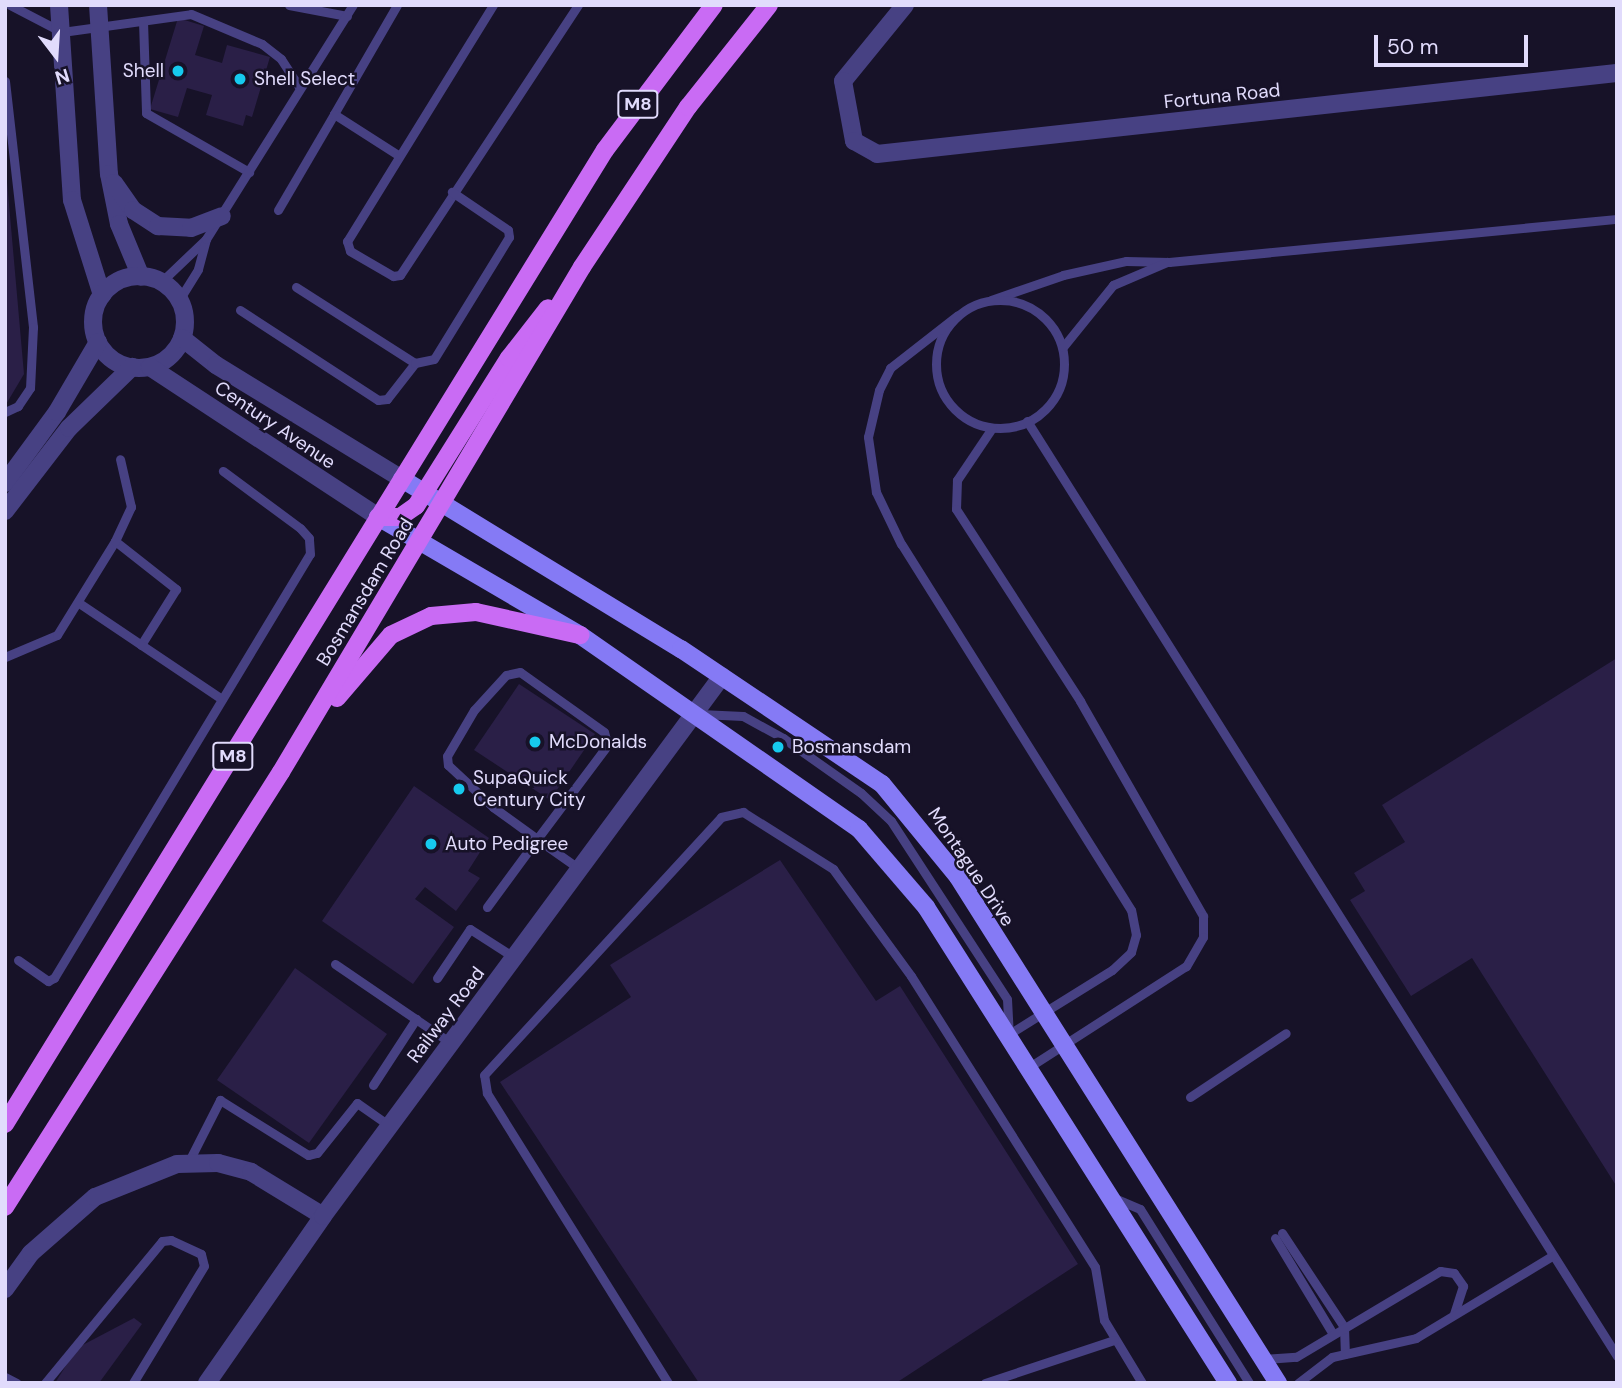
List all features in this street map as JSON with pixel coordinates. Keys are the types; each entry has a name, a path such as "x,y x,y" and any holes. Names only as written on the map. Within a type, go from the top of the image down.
{"main road":[{"name":"Bosmansdam Road","path":"5,1125 605,149 714,5"},
{"name":"Bosmansdam Road","path":"5,1207 281,772 582,267 688,107 769,5"},
{"path":"378,517 404,516 425,492 514,351 582,267"},
{"name":"Montague Drive","path":"401,479 722,676 881,784 937,847 1278,1383"},
{"path":"378,517 580,635 859,830 926,906 1114,1198 1228,1383"},
{"path":"281,772 365,661 410,624 442,613 476,612 580,635"}],"street":[{"path":"59,5 72,200 102,295"},
{"path":"98,5 109,174 119,224 141,277"},
{"name":"Fortuna Road","path":"905,5 848,70 843,81 848,123 860,145 887,154 1617,73"},
{"path":"109,174 133,210 152,224 191,228 222,216"},
{"path":"10,488 69,428 141,367 170,356 182,338 185,319 179,300 161,282 141,277 120,281 102,295 94,314 98,342 113,360 141,367"},
{"name":"Century Avenue","path":"182,338 216,365 401,479"},
{"path":"5,511 10,488 98,342"},
{"name":"Century Avenue","path":"141,367 378,517"},
{"name":"Railway Road","path":"207,1383 389,1125 581,870 722,676"},
{"path":"5,1289 31,1253 95,1197 149,1171 188,1163 251,1172 323,1216"}],"lane":[{"path":"289,5 347,16"},
{"path":"161,282 206,240 299,87 354,5"},
{"path":"278,210 397,5"},
{"path":"494,5 398,155 347,241 350,251 398,276 578,5"},
{"path":"7,6 62,32 182,13 214,22 262,44 281,59 299,87"},
{"path":"143,21 146,113 249,172"},
{"path":"5,81 33,327 30,387 18,406 5,412"},
{"path":"334,114 398,155"},
{"path":"296,287 415,363 434,359 509,235 452,192"},
{"path":"695,714 743,716 862,793 891,821 1007,999 1009,1034 1125,961 1135,945 1135,923 901,544 869,462 872,414 890,368 958,315 991,300 1105,264 1169,262 1617,219"},
{"path":"179,300 198,269 206,240"},
{"path":"1063,347 1113,285 1169,262"},
{"path":"958,315 937,351 936,372 954,409 992,428 1027,421 1053,402 1061,385 1063,347 1055,330 1035,310 991,300"},
{"path":"240,310 378,400 395,395 415,363"},
{"path":"1027,421 1617,1356"},
{"path":"992,428 957,481 956,509 1080,701 1203,916 1202,937 1185,967 1029,1066"},
{"path":"5,657 50,642 79,603 116,541 131,507 120,458"},
{"path":"18,960 48,981 54,978 184,770 222,699 311,547 300,528 223,471"},
{"path":"116,541 176,589 141,645"},
{"path":"79,603 222,699"},
{"path":"487,907 537,839 607,743 604,732 520,672 513,672 474,710 446,761 458,779 537,839 581,870"},
{"path":"668,1383 487,1093 484,1075 721,817 732,813 758,817 833,869 911,976 1095,1267 1099,1300 1114,1340 1142,1383"},
{"path":"437,978 470,929 515,958"},
{"path":"335,964 451,1043"},
{"path":"373,1085 416,1019"},
{"path":"1190,1097 1286,1033"},
{"path":"188,1163 220,1100 308,1155 317,1153 357,1103 389,1125"},
{"path":"1114,1198 1140,1209 1250,1383"},
{"path":"1333,1334 1278,1236 1344,1327 1345,1354"},
{"path":"45,1383 162,1241 171,1240 201,1254 204,1266 133,1383"},
{"path":"1298,1383 1308,1370 1345,1354 1404,1343 1552,1256"},
{"path":"1262,1358 1288,1360 1440,1271 1454,1273 1463,1286 1454,1314"},
{"path":"985,1383 1114,1340"},
{"path":"5,1377 17,1383"}],"building":[{"path":"178,18 204,26 195,55 222,63 227,45 270,57 252,117 246,115 243,126 206,115 212,95 187,88 178,117 150,109"},
{"path":"5,159 24,374 5,406"},
{"path":"1617,658 1617,1187 1472,958 1411,996 1350,900 1365,891 1354,873 1405,842 1382,805"},
{"name":"McDonalds","path":"519,684 595,734 550,800 474,750"},
{"path":"414,786 489,838 468,871 480,878 456,911 425,887 415,899 454,927 413,984 322,921"},
{"path":"780,860 876,1001 900,986 1078,1264 896,1383 699,1383 500,1082 631,997 610,965"},
{"path":"295,968 387,1034 309,1143 217,1080"},
{"path":"134,1318 142,1324 99,1383 55,1383 77,1348"}],"place":[{"name":"Shell","path":"178,71"},
{"name":"Shell Select","path":"240,79"},
{"name":"McDonalds","path":"535,742"},
{"name":"Bosmansdam","path":"778,747"},
{"name":"SupaQuick Century City","path":"459,789"},
{"name":"Auto Pedigree","path":"431,844"}]}
